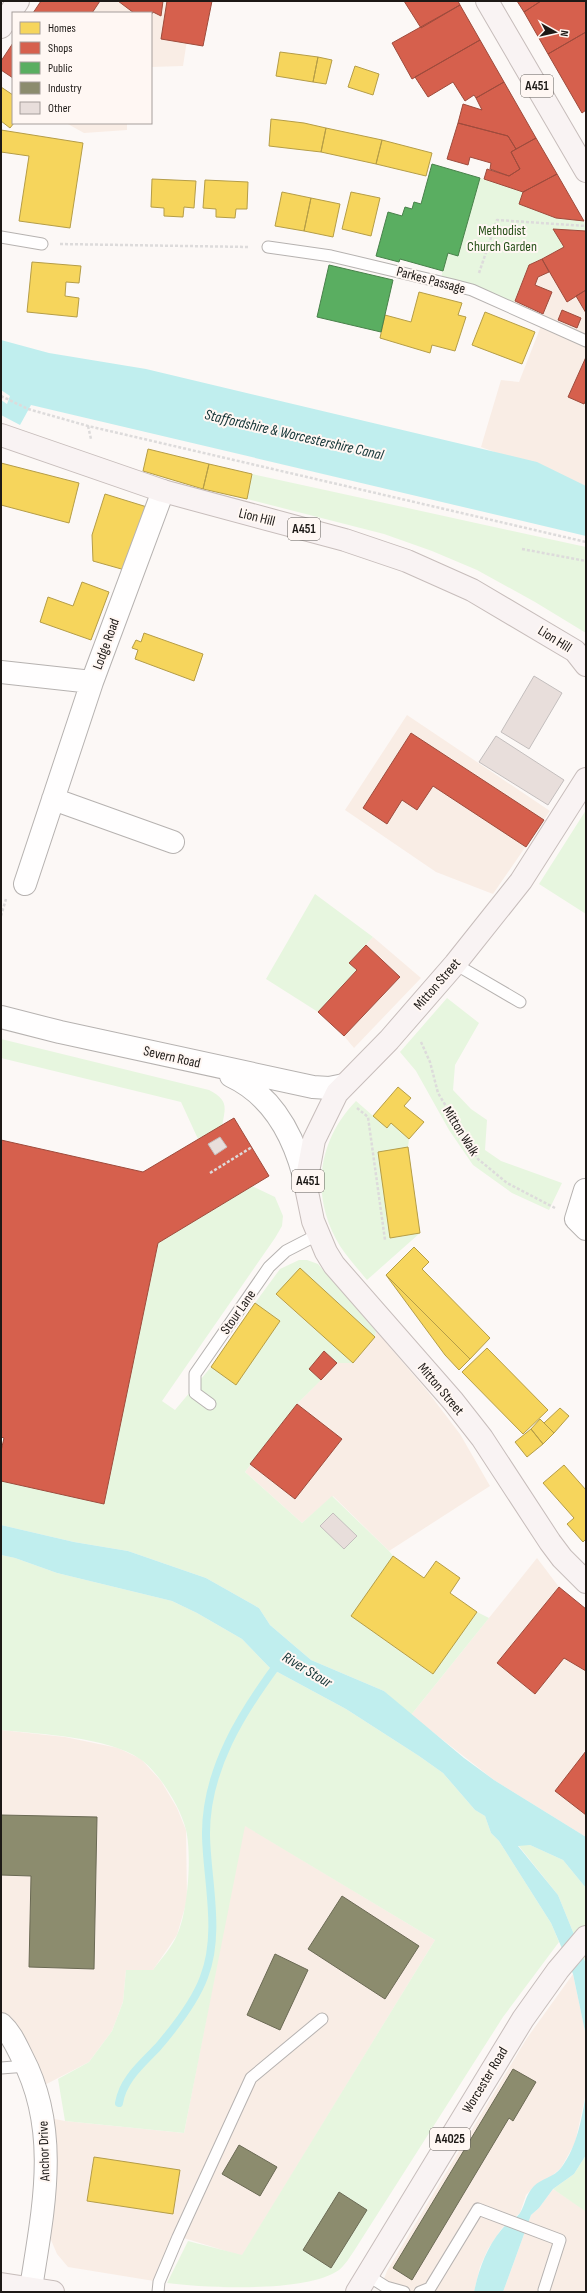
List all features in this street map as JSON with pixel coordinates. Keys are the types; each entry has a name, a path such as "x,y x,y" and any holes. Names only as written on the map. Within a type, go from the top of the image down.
{"main road":[{"path":"1,27 18,1"},
{"name":"A451","path":"488,1 586,171"},
{"name":"Lion Hill","path":"1,435 163,491 345,540 407,561 472,590 582,657"},
{"name":"Mitton Street","path":"586,779 521,881 455,964 406,1020 344,1085 332,1100 314,1140 308,1172 307,1192 318,1235 326,1252 342,1275 453,1401 482,1438 550,1542 562,1558 586,1582"},
{"name":"Worcester Road","path":"362,2283 484,2081 545,1987 586,1937"},
{"path":"1,2284 53,2292"}],"street":[{"name":"Lodge Road","path":"26,884 92,682 163,491"},
{"path":"1,672 92,682"},
{"path":"53,799 173,842"},
{"name":"Severn Road","path":"1,1017 60,1032 313,1087 329,1088 344,1085"},
{"name":"Mitton Street","path":"208,1065 238,1079 268,1100 285,1126 303,1172 307,1192"},
{"path":"581,1224 586,1190"},
{"name":"Anchor Drive","path":"1,2024 9,2031 27,2066 44,2117 47,2150 42,2219 31,2288"}],"lane":[{"path":"1,237 42,244"},
{"name":"Parkes Passage","path":"268,247 338,258 403,272 472,290 586,341"},
{"path":"455,964 520,1002"},
{"name":"Stour Lane","path":"210,1404 195,1393 195,1374 270,1267 286,1251 318,1235"},
{"path":"158,2292 159,2282 178,2237 252,2078 322,2019"},
{"path":"1,2068 27,2066"},
{"path":"420,2292 430,2288 478,2208 560,2240 544,2290"},
{"path":"362,2283 404,2292"}],"path":[{"path":"472,290 497,220 586,226"},
{"path":"42,244 268,247"},
{"path":"1,396 28,409 88,426 586,542"},
{"path":"88,426 91,442"},
{"path":"522,549 586,561"},
{"name":"Mitton Walk","path":"406,1020 417,1031 430,1062 438,1094 478,1159 507,1183 581,1224"},
{"path":"368,1118 385,1240"},
{"path":"210,1173 252,1147"}],"shaded area":[{"path":"41,1 193,1 183,66 152,67 152,12 34,12"},
{"path":"68,124 127,124 127,130 84,133"},
{"path":"553,229 586,231 586,486 481,447 501,380 519,382 543,321 512,307 529,265 542,259"},
{"path":"407,715 550,811 493,894 436,872 345,810"},
{"path":"373,937 421,978 354,1048 344,1036 400,978 366,945"},
{"path":"376,1331 428,1392 460,1434 490,1486 389,1551 333,1496 302,1523 245,1472 297,1404 337,1363 353,1363 375,1337"},
{"path":"537,1558 559,1587 586,1609 586,1837 494,1780 411,1715"},
{"path":"1,1730 65,1737 118,1748 141,1759 161,1781 177,1808 186,1830 187,1900 177,1935 153,1970 126,1970 123,2002 112,2031 89,2062 35,2090 1,2024"},
{"path":"244,1825 435,1940 242,2256 174,2235 154,2281 68,2267 57,2254 42,2219 44,2117 65,2121 184,2133"},
{"path":"573,1974 586,2036 586,2093 575,2143 561,2168 547,2180 536,2185 526,2195 520,2213 502,2228 488,2249 480,2267 474,2292 379,2292 387,2271 527,2038"},
{"path":"553,2189 585,2210 586,2209 586,2292 503,2292 531,2215 539,2208"}],"green space":[{"name":"Methodist Church Garden","path":"480,178 523,192 520,204 556,218 584,221 586,231 554,229 564,247 529,265 512,307 440,281 448,253 458,256"},
{"path":"252,474 586,547 586,633 535,602 477,570 432,551 384,534 247,499"},
{"path":"586,810 586,914 539,884"},
{"path":"315,894 373,937 350,962 357,970 318,1012 266,979"},
{"path":"447,998 479,1023 455,1065 453,1090 471,1109 487,1120 485,1150 501,1161 562,1183 549,1210 512,1193 473,1165 449,1130 416,1071 400,1052"},
{"path":"1,1039 209,1090 220,1097 223,1101 225,1108 222,1126 198,1139 181,1102 1,1058"},
{"path":"356,1101 387,1128 391,1123 409,1139 408,1147 420,1233 367,1280 340,1246 330,1227 324,1208 322,1189 322,1170 326,1152 333,1134 343,1117"},
{"path":"252,1186 275,1197 283,1216 282,1226 162,1401 175,1410 211,1367 236,1385 280,1321 255,1303 280,1269 299,1260 307,1260 318,1264 376,1331 375,1337 300,1268 276,1295 353,1363 337,1363 324,1351 309,1369 321,1380 297,1404 245,1472 302,1523 332,1496 389,1551 393,1556 351,1616 432,1674 477,1612 489,1618 411,1715 384,1691 311,1660 270,1625 259,1608 206,1578 128,1551 74,1542 1,1525 1,1481 104,1503 158,1243"},
{"path":"1,1555 15,1558 57,1573 172,1601 197,1613 242,1639 270,1668 346,1709 419,1756 443,1773 475,1810 485,1816 491,1833 499,1841 551,1923 559,1942 503,2017 349,2258 339,2270 324,2277 281,2286 256,2287 206,2286 167,2283 188,2241 242,2255 435,1940 245,1826 184,2133 65,2121 58,2079 89,2062 112,2031 123,2002 126,1970 153,1970 177,1935 184,1912 188,1883 188,1841 183,1821 174,1801 162,1781 140,1759 110,1746 92,1741 54,1735 1,1730"},
{"path":"518,1845 530,1845 563,1860 586,1888 586,1964 558,1895"},
{"path":"586,2155 585,2211 553,2189 574,2174"}],"water":[{"name":"Staffordshire & Worcestershire Canal","path":"1,340 49,353 146,369 537,462 586,486 586,536 31,405 20,425 1,415 1,400 7,404 10,396 1,390"},
{"name":"River Stour","path":"1,1525 74,1542 128,1551 206,1578 259,1608 270,1625 311,1660 384,1691 464,1758 494,1780 586,1837 586,1888 563,1860 530,1845 518,1846 558,1895 586,1964 586,2036 573,1974 551,1923 499,1841 491,1833 485,1816 475,1810 443,1773 346,1709 270,1668 242,1639 197,1613 172,1601 57,1573 15,1558 1,1555"},
{"path":"586,2093 586,2155 574,2174 553,2189 539,2208 531,2215 503,2292 474,2292 478,2275 487,2251 496,2236 520,2213 529,2193 534,2186 558,2171 567,2160 578,2132"}],"building: Homes":[{"path":"280,52 318,57 313,82 276,76"},
{"path":"318,57 332,60 326,84 313,82"},
{"path":"355,66 379,74 373,95 348,87"},
{"path":"1,87 12,94 13,124 10,128 1,121"},
{"path":"271,119 304,123 326,128 321,152 269,146"},
{"path":"326,128 382,140 376,164 321,152"},
{"path":"1,130 83,143 70,228 19,221 29,156 1,152"},
{"path":"382,140 432,153 426,176 376,164"},
{"path":"152,179 196,181 194,208 184,207 183,217 164,216 164,208 151,207"},
{"path":"205,180 248,182 247,209 236,209 235,218 216,217 216,209 203,208"},
{"path":"282,192 311,198 304,231 275,226"},
{"path":"351,192 380,198 371,236 342,229"},
{"path":"311,198 340,204 333,237 304,231"},
{"path":"32,262 81,266 79,283 66,282 65,296 79,298 77,317 27,312"},
{"path":"419,292 462,303 458,315 466,317 455,351 432,345 430,353 380,338 385,315 411,322"},
{"path":"485,312 535,332 522,364 472,345"},
{"path":"148,449 209,464 203,489 143,471"},
{"path":"1,463 79,483 69,523 1,505"},
{"path":"209,464 252,474 247,499 203,489"},
{"path":"105,494 147,507 125,570 93,561 92,535"},
{"path":"82,582 109,592 91,640 40,622 48,597 73,606"},
{"path":"144,633 203,654 194,681 135,659 138,650 132,648 136,640 141,642"},
{"path":"398,1087 411,1098 404,1106 424,1122 409,1139 391,1123 387,1128 373,1116"},
{"path":"408,1147 420,1233 390,1238 378,1152"},
{"path":"414,1247 429,1262 422,1269 490,1338 470,1359 386,1275"},
{"path":"300,1268 375,1337 353,1363 276,1294"},
{"path":"386,1275 470,1359 459,1370 445,1355"},
{"path":"255,1303 280,1321 236,1385 211,1367"},
{"path":"487,1348 548,1410 523,1434 462,1372"},
{"path":"560,1408 569,1416 554,1433 544,1423"},
{"path":"540,1419 554,1433 543,1444 531,1429"},
{"path":"531,1429 543,1444 527,1457 515,1442"},
{"path":"564,1465 586,1490 586,1539 583,1542 567,1524 574,1518 543,1483"},
{"path":"393,1556 424,1578 436,1561 460,1578 450,1593 477,1612 433,1674 351,1616"},
{"path":"94,2157 180,2170 173,2214 87,2201"}],"building: Shops":[{"path":"41,1 100,1 93,12 34,12"},
{"path":"118,1 163,1 161,16 153,12 152,14 152,12 133,12"},
{"path":"167,1 212,1 203,46 161,39"},
{"path":"404,1 458,1 460,5 421,28"},
{"path":"517,1 541,1 524,12"},
{"path":"541,1 586,1 586,32 548,54 524,12"},
{"path":"460,5 480,40 412,79 392,43"},
{"path":"586,32 586,110 582,113 548,54"},
{"path":"480,40 504,82 476,98 474,95 465,101 453,82 428,97 415,77"},
{"path":"12,44 12,77 1,70 1,61"},
{"path":"504,82 536,138 516,149 508,136 458,123 463,104 482,110 476,98"},
{"path":"458,123 508,136 516,149 511,152 520,169 509,176 490,169 491,163 470,157 468,165 447,159"},
{"path":"536,138 557,174 523,192 484,179 487,169 509,176 520,169 511,152"},
{"path":"557,174 584,221 556,218 519,204 523,192"},
{"path":"553,229 586,231 586,290 567,302 542,259 564,247"},
{"path":"542,259 549,272 538,277 535,285 552,292 543,314 515,301 529,265"},
{"path":"586,290 586,313 576,296"},
{"path":"562,310 581,318 577,328 558,320"},
{"path":"586,357 586,400 584,404 568,397"},
{"path":"411,733 544,820 526,847 433,786 417,810 402,800 387,824 363,808"},
{"path":"366,945 400,977 344,1036 318,1012 357,970 349,963"},
{"path":"234,1118 269,1176 158,1243 104,1504 1,1481 1,1451 4,1438 1,1437 1,1140 143,1172"},
{"path":"324,1351 337,1363 321,1380 309,1369"},
{"path":"297,1404 342,1439 295,1499 250,1464"},
{"path":"559,1587 586,1609 586,1671 564,1658 535,1694 497,1663"},
{"path":"586,1751 586,1815 555,1791"}],"building: Public":[{"path":"432,164 480,178 458,256 448,253 443,271 400,259 399,262 376,256 388,212 402,216 405,207 412,209 414,202 421,204"},
{"path":"329,265 393,280 381,332 317,317"}],"building: Industry":[{"path":"1,1815 97,1817 94,1969 29,1967 31,1876 1,1875"},
{"path":"342,1896 419,1946 385,1999 308,1949"},
{"path":"275,1954 308,1970 280,2030 247,2015"},
{"path":"513,2069 536,2082 513,2121 509,2118 412,2280 393,2268"},
{"path":"239,2145 277,2167 260,2196 222,2174"},
{"path":"339,2192 367,2210 331,2268 303,2250"}],"building: Other":[{"path":"534,676 562,693 529,749 501,732"},
{"path":"496,736 564,780 548,805 479,762"},
{"path":"220,1137 227,1147 215,1155 208,1144"},
{"path":"333,1513 357,1536 344,1549 320,1526"}],"waterway":[{"name":"River Stour","path":"119,2103 121,2094 129,2079 178,2023 190,2005 204,1977 212,1943 212,1907 206,1836 207,1812 212,1788 228,1743 252,1701 280,1661"}]}
